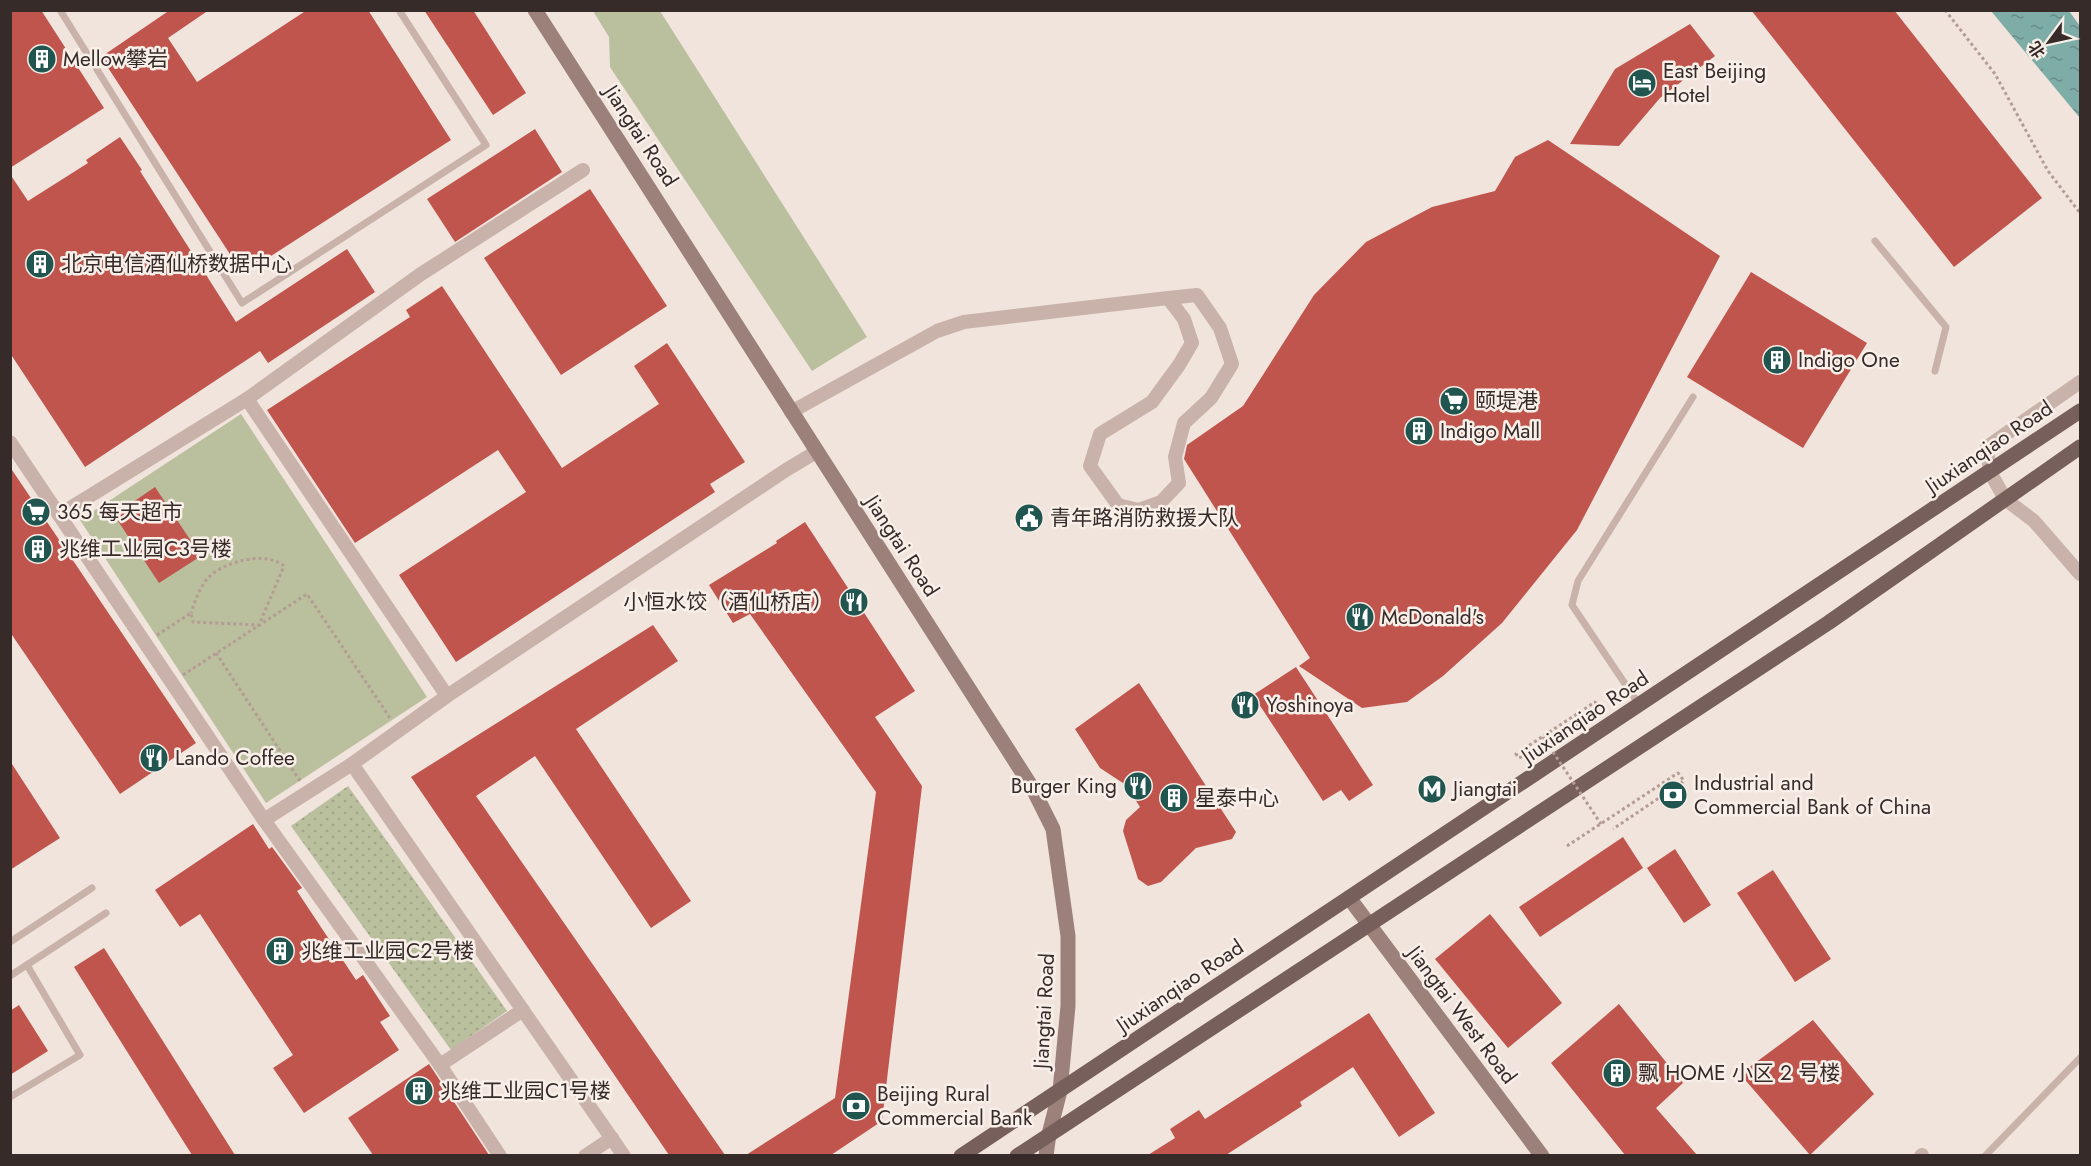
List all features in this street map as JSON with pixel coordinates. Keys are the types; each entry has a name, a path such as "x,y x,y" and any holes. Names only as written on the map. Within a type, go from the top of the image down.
{"main road":[{"name":"Jiangtai Road","path":"535,10 1037,795 1053,829 1068,936 1068,1006 1060,1091 1046,1155"},
{"name":"Jiuxianqiao Road","path":"962,1155 1350,899 2080,411"},
{"path":"1017,1155 1828,623 2080,447"},
{"name":"Jiangtai West Road","path":"1350,899 1542,1155"}],"street":[{"path":"59,515 247,399 422,274 583,170"},
{"path":"790,412 937,331 964,322 1168,298 1197,295 1220,328 1232,364 1211,398 1184,423 1175,457 1179,483 1161,502 1138,510 1119,505 1090,466 1100,434 1152,402 1192,343 1184,319 1168,298"},
{"path":"2080,382 1987,447 1990,472 2005,499 2034,521 2080,573"},
{"path":"247,399 447,696"},
{"path":"10,442 264,820 440,1065 500,1155"},
{"path":"264,820 352,764 447,696 816,452"},
{"path":"352,764 624,1155"},
{"path":"440,1065 524,1010"},
{"path":"585,1155 612,1138"}],"lane":[{"path":"60,10 242,303 486,145 399,10"},
{"path":"1875,241 1946,327 1935,371"},
{"path":"1640,706 1572,605 1578,581 1693,397"},
{"path":"10,942 92,888"},
{"path":"10,976 106,913"},
{"path":"10,1097 80,1054 27,965"},
{"path":"1985,1155 2080,1058"}],"path":[{"path":"1945,10 1995,74 2048,171 2080,213"},
{"path":"261,558 278,560 284,566 259,625 193,622 191,613 198,592 221,567 261,558"},
{"path":"172,682 307,594 398,731"},
{"path":"145,643 191,613"},
{"path":"216,653 307,792"},
{"path":"1533,752 1519,758 1516,754 1595,702 1600,709 1558,737"},
{"path":"1543,736 1601,824"},
{"path":"1568,846 1678,773 1684,781 1612,829"}],"green space":[{"path":"593,11 660,11 867,337 812,371 610,67 609,37"},
{"path":"241,414 427,697 266,803 80,520"},
{"path":"348,786 507,1011 451,1050 291,826"}],"water":[{"path":"1991,11 2069,11 2080,26 2080,118"}],"building":[{"name":"Mellow攀岩","path":"10,10 41,10 104,108 10,168"},
{"path":"170,10 209,10 168,38 197,82 307,10 368,10 451,140 243,274 101,57"},
{"path":"424,10 473,10 526,93 493,115"},
{"path":"1751,10 1894,10 2042,198 1954,267"},
{"name":"East Beijing Hotel","path":"1690,24 1715,56 1660,98 1619,146 1570,144 1615,69"},
{"path":"535,129 562,172 455,242 427,199"},
{"path":"120,137 236,322 347,249 375,292 268,363 260,351 85,467 10,353 10,174 28,201 88,163 86,160"},
{"name":"Indigo Mall","path":"1548,140 1720,256 1577,530 1502,623 1443,676 1407,702 1362,708 1299,666 1310,658 1184,459 1187,445 1243,406 1314,295 1366,242 1432,207 1495,191 1515,157"},
{"path":"590,189 667,306 561,375 484,258"},
{"name":"Indigo One","path":"1751,272 1867,343 1803,448 1687,377"},
{"path":"442,286 562,468 659,404 634,366 667,343 745,462 710,484 715,492 456,662 399,575 526,492 498,450 355,543 267,410 410,317 406,310"},
{"name":"兆维工业园C3号楼","path":"10,467 196,743 120,794 10,632"},
{"path":"155,487 201,556 159,583 114,515"},
{"path":"805,522 915,691 875,717 922,786 882,1121 831,1155 746,1155 835,1098 876,792 750,614 733,623 709,585 777,543 776,541"},
{"path":"653,625 678,661 576,729 691,901 651,928 535,756 476,796 725,1155 669,1155 411,777"},
{"path":"1296,667 1373,785 1349,801 1341,790 1323,801 1253,695"},
{"name":"星泰中心","path":"1139,683 1236,832 1232,839 1196,848 1161,882 1148,886 1138,879 1123,831 1126,820 1140,807 1126,785 1100,768 1075,729"},
{"path":"10,761 60,838 10,870"},
{"name":"兆维工业园C2号楼","path":"253,824 269,849 272,847 302,888 297,891 356,980 363,975 390,1016 380,1022 399,1050 304,1113 273,1068 293,1055 200,914 180,927 155,890"},
{"path":"1623,837 1643,868 1540,937 1519,907"},
{"path":"1675,849 1711,905 1684,923 1647,868"},
{"path":"1773,870 1831,959 1795,982 1737,893"},
{"path":"1490,914 1562,1003 1508,1048 1435,959"},
{"path":"104,948 235,1155 192,1155 74,967"},
{"name":"飘 HOME 小区 2 号楼","path":"1619,1004 1683,1083 1656,1108 1697,1155 1625,1155 1551,1063"},
{"path":"19,1005 48,1051 10,1075 10,1011"},
{"path":"1369,1013 1435,1113 1399,1137 1353,1067 1300,1102 1302,1106 1226,1155 1148,1155 1175,1138 1170,1129 1199,1110 1205,1119"},
{"path":"1813,1020 1874,1094 1810,1155 1740,1074"},
{"name":"兆维工业园C1号楼","path":"429,1064 489,1155 373,1155 348,1118"}],"place":[{"name":"Mellow攀岩","path":"42,59"},
{"name":"East Beijing Hotel","path":"1642,83"},
{"name":"北京电信酒仙桥数据中心","path":"40,264"},
{"name":"Indigo One","path":"1777,360"},
{"name":"颐堤港","path":"1454,401"},
{"name":"Indigo Mall","path":"1419,431"},
{"name":"365 每天超市","path":"36,512"},
{"name":"青年路消防救援大队","path":"1029,518"},
{"name":"兆维工业园C3号楼","path":"38,549"},
{"name":"小恒水饺（酒仙桥店）","path":"854,602"},
{"name":"McDonald's","path":"1360,617"},
{"name":"Yoshinoya","path":"1245,705"},
{"name":"Lando Coffee","path":"154,758"},
{"name":"Burger King","path":"1138,786"},
{"name":"Jiangtai","path":"1432,789"},
{"name":"Industrial and Commercial Bank of China","path":"1673,795"},
{"name":"星泰中心","path":"1174,798"},
{"name":"兆维工业园C2号楼","path":"280,951"},
{"name":"飘 HOME 小区 2 号楼","path":"1617,1073"},
{"name":"兆维工业园C1号楼","path":"419,1091"},
{"name":"Beijing Rural Commercial Bank","path":"856,1106"}]}
